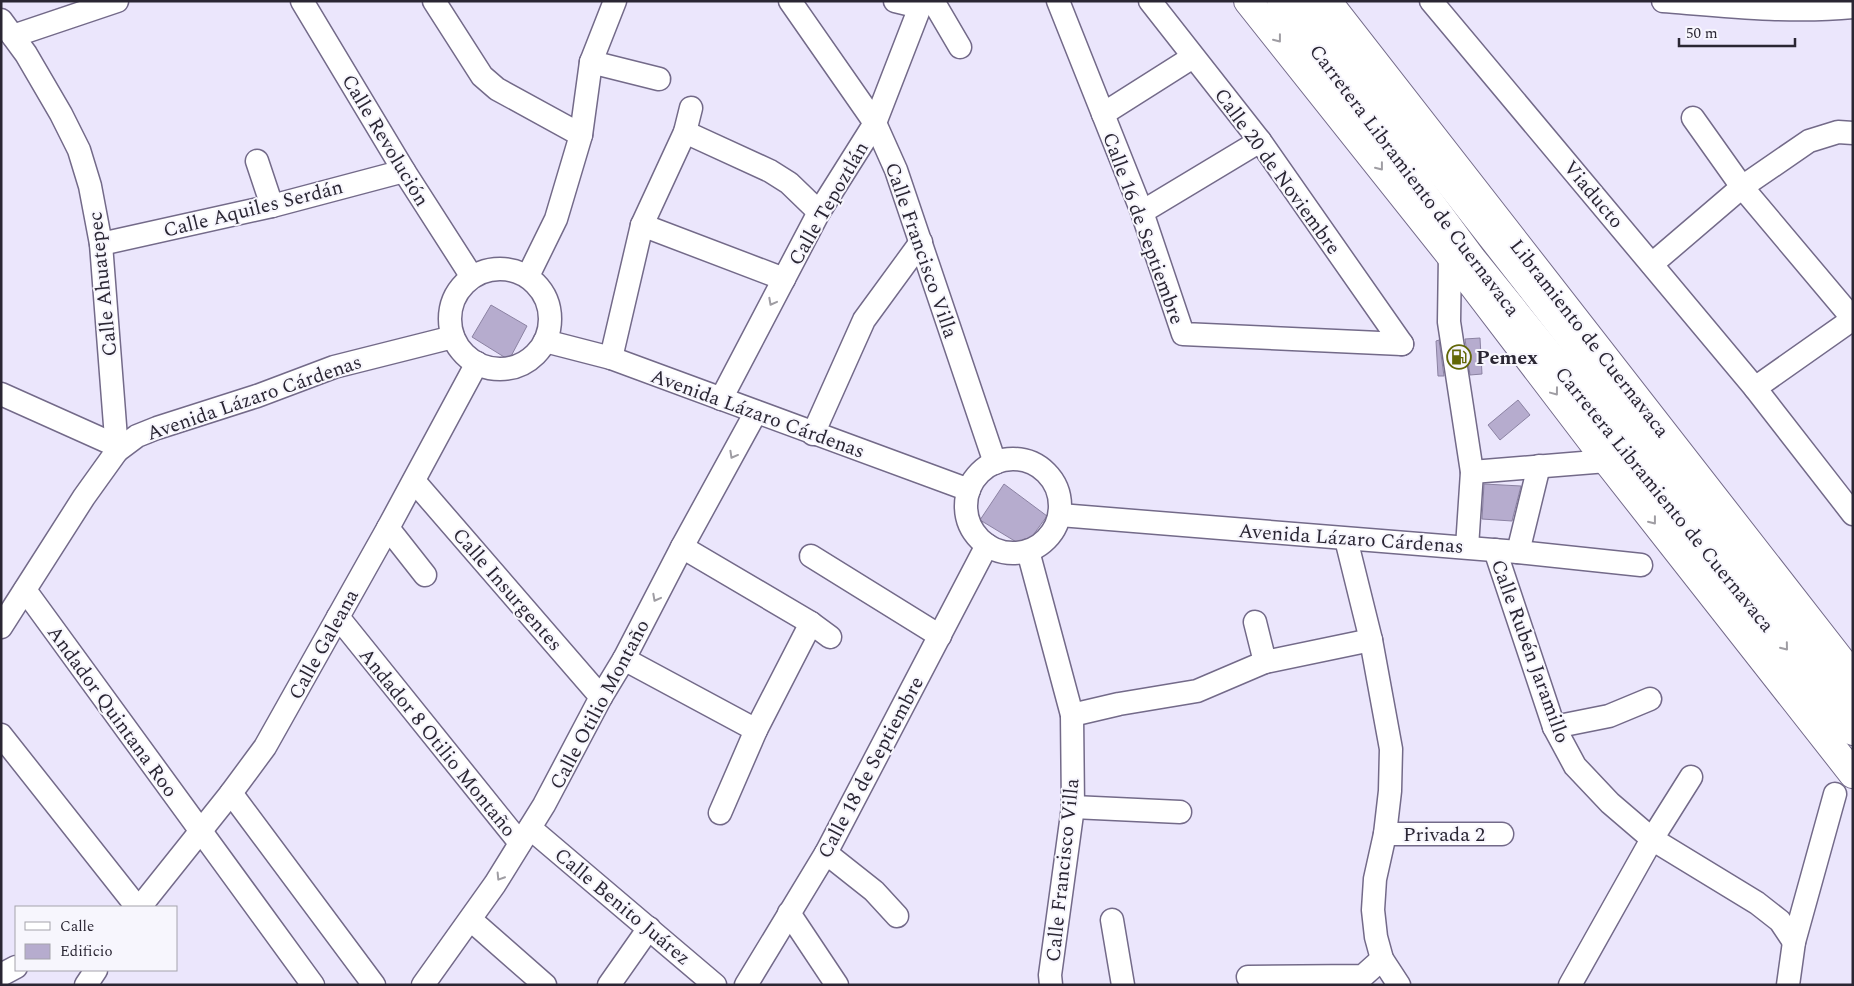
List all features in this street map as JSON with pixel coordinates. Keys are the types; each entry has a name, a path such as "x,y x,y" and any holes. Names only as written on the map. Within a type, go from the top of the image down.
{"main road":[{"path":"1248,1 1450,255 1606,461 1853,774"},
{"name":"Carretera Libramiento de Cuernavaca","path":"1281,1 1472,259 1853,731"},
{"name":"Carretera Libramiento de Cuernavaca","path":"1308,1 1853,700"},
{"name":"Libramiento de Cuernavaca","path":"1327,1 1853,676"}],"street":[{"path":"7,28 117,1"},
{"name":"Calle Revolución","path":"302,1 404,170 472,277"},
{"path":"528,276 556,218 581,135 591,62 616,1"},
{"name":"Calle Francisco Villa","path":"790,1 875,123 896,170 996,463"},
{"path":"895,1 925,3 960,47"},
{"name":"Calle 16 de Septiembre","path":"1058,1 1142,212 1183,334 1402,344"},
{"name":"Calle 20 de Noviembre","path":"1150,1 1260,141 1402,344"},
{"name":"Viaducto","path":"1431,1 1755,388 1853,514"},
{"path":"1663,1 1770,9 1853,7"},
{"name":"Calle Tepoztlán","path":"721,399 819,212 875,123 925,3"},
{"path":"443,4 482,76 497,89 581,135"},
{"name":"Calle Ahuatepec","path":"7,28 26,54 61,114 79,150 90,186 101,244 116,448"},
{"path":"1103,114 1193,57"},
{"path":"591,62 659,79"},
{"path":"611,358 642,226 685,132 691,108"},
{"path":"1693,118 1742,187 1853,319 1755,388"},
{"path":"685,132 770,171 790,183 819,212"},
{"path":"1652,264 1742,187 1809,141 1838,132 1853,133"},
{"path":"1142,212 1260,141"},
{"path":"257,161 272,206"},
{"name":"Calle Aquiles Serdán","path":"101,244 272,206 404,170"},
{"path":"642,226 784,279"},
{"path":"813,434 864,320 921,242"},
{"path":"1450,255 1449,322 1472,472 1467,548"},
{"path":"506,269 518,271 528,276 539,286 547,298 551,313 546,341 536,354 523,363 508,368 492,368 478,363 467,356 459,348 453,337 450,320 452,303 460,288 472,277 483,271 506,269"},
{"name":"Avenida Lázaro Cárdenas","path":"1,627 116,448 137,436 157,428 257,396 334,367 453,337"},
{"name":"Avenida Lázaro Cárdenas","path":"546,341 611,358 969,490"},
{"name":"Calle Galeana","path":"140,906 231,793 265,747 478,363"},
{"path":"1,394 116,448"},
{"name":"Calle Otilio Montaño","path":"423,985 471,920 544,805 756,412"},
{"path":"1020,460 1032,463 1052,479 1058,490 1060,515 1056,527 1049,537 1028,551 1014,553 1000,551 987,545 976,535 968,521 966,506 969,490 975,479 984,469 996,463 1020,460"},
{"path":"1472,472 1606,461"},
{"path":"1518,552 1539,466"},
{"name":"Calle Insurgentes","path":"414,481 601,697"},
{"name":"Avenida Lázaro Cárdenas","path":"1060,515 1495,550 1641,565"},
{"path":"388,528 425,575"},
{"path":"1346,539 1371,640 1390,749 1390,791 1385,834 1374,879 1373,910 1376,937 1382,959 1399,985"},
{"name":"Calle 18 de Septiembre","path":"746,985 826,853 987,545"},
{"path":"682,547 830,636"},
{"name":"Calle Rubén Jaramillo","path":"1495,550 1554,727 1575,766 1610,803 1652,839 1757,902 1780,921 1794,942"},
{"name":"Calle Francisco Villa","path":"1028,551 1072,715 1073,807 1050,975 1051,985"},
{"path":"811,556 940,636"},
{"name":"Andador Quintana Roo","path":"25,590 313,985"},
{"name":"Andador 8 Otilio Montaño","path":"338,617 525,836"},
{"path":"1255,622 1265,662"},
{"path":"720,813 756,730 811,623"},
{"path":"1072,715 1119,704 1197,691 1265,662 1371,640"},
{"path":"624,659 756,730"},
{"path":"1554,727 1608,716 1650,699"},
{"path":"1,735 138,906"},
{"path":"1570,985 1652,839 1691,777"},
{"path":"231,793 374,985"},
{"path":"1788,985 1794,942 1835,794"},
{"path":"1073,807 1180,812"},
{"name":"Privada 2","path":"1385,834 1502,834"},
{"name":"Calle Benito Juárez","path":"525,836 649,928 715,985"},
{"path":"826,853 874,891 897,916"},
{"path":"789,913 837,985"},
{"path":"471,920 545,985"},
{"path":"1112,920 1123,985"},
{"path":"609,985 649,928"},
{"path":"1248,977 1364,976 1382,959"},
{"path":"1,975 15,968"},
{"path":"86,985 95,971"}],"building":[{"path":"491,305 527,326 509,360 472,337"},
{"path":"1480,338 1482,374 1470,375 1465,339"},
{"path":"1439,340 1444,376 1438,376 1436,341"},
{"name":"Pemex","path":"1518,400 1530,415 1500,440 1488,425"},
{"path":"1004,484 1047,516 1031,538 1024,539 1018,543 980,520"},
{"path":"1484,484 1521,486 1512,521 1482,519"}],"place":[{"name":"Pemex","path":"1459,357"}]}
